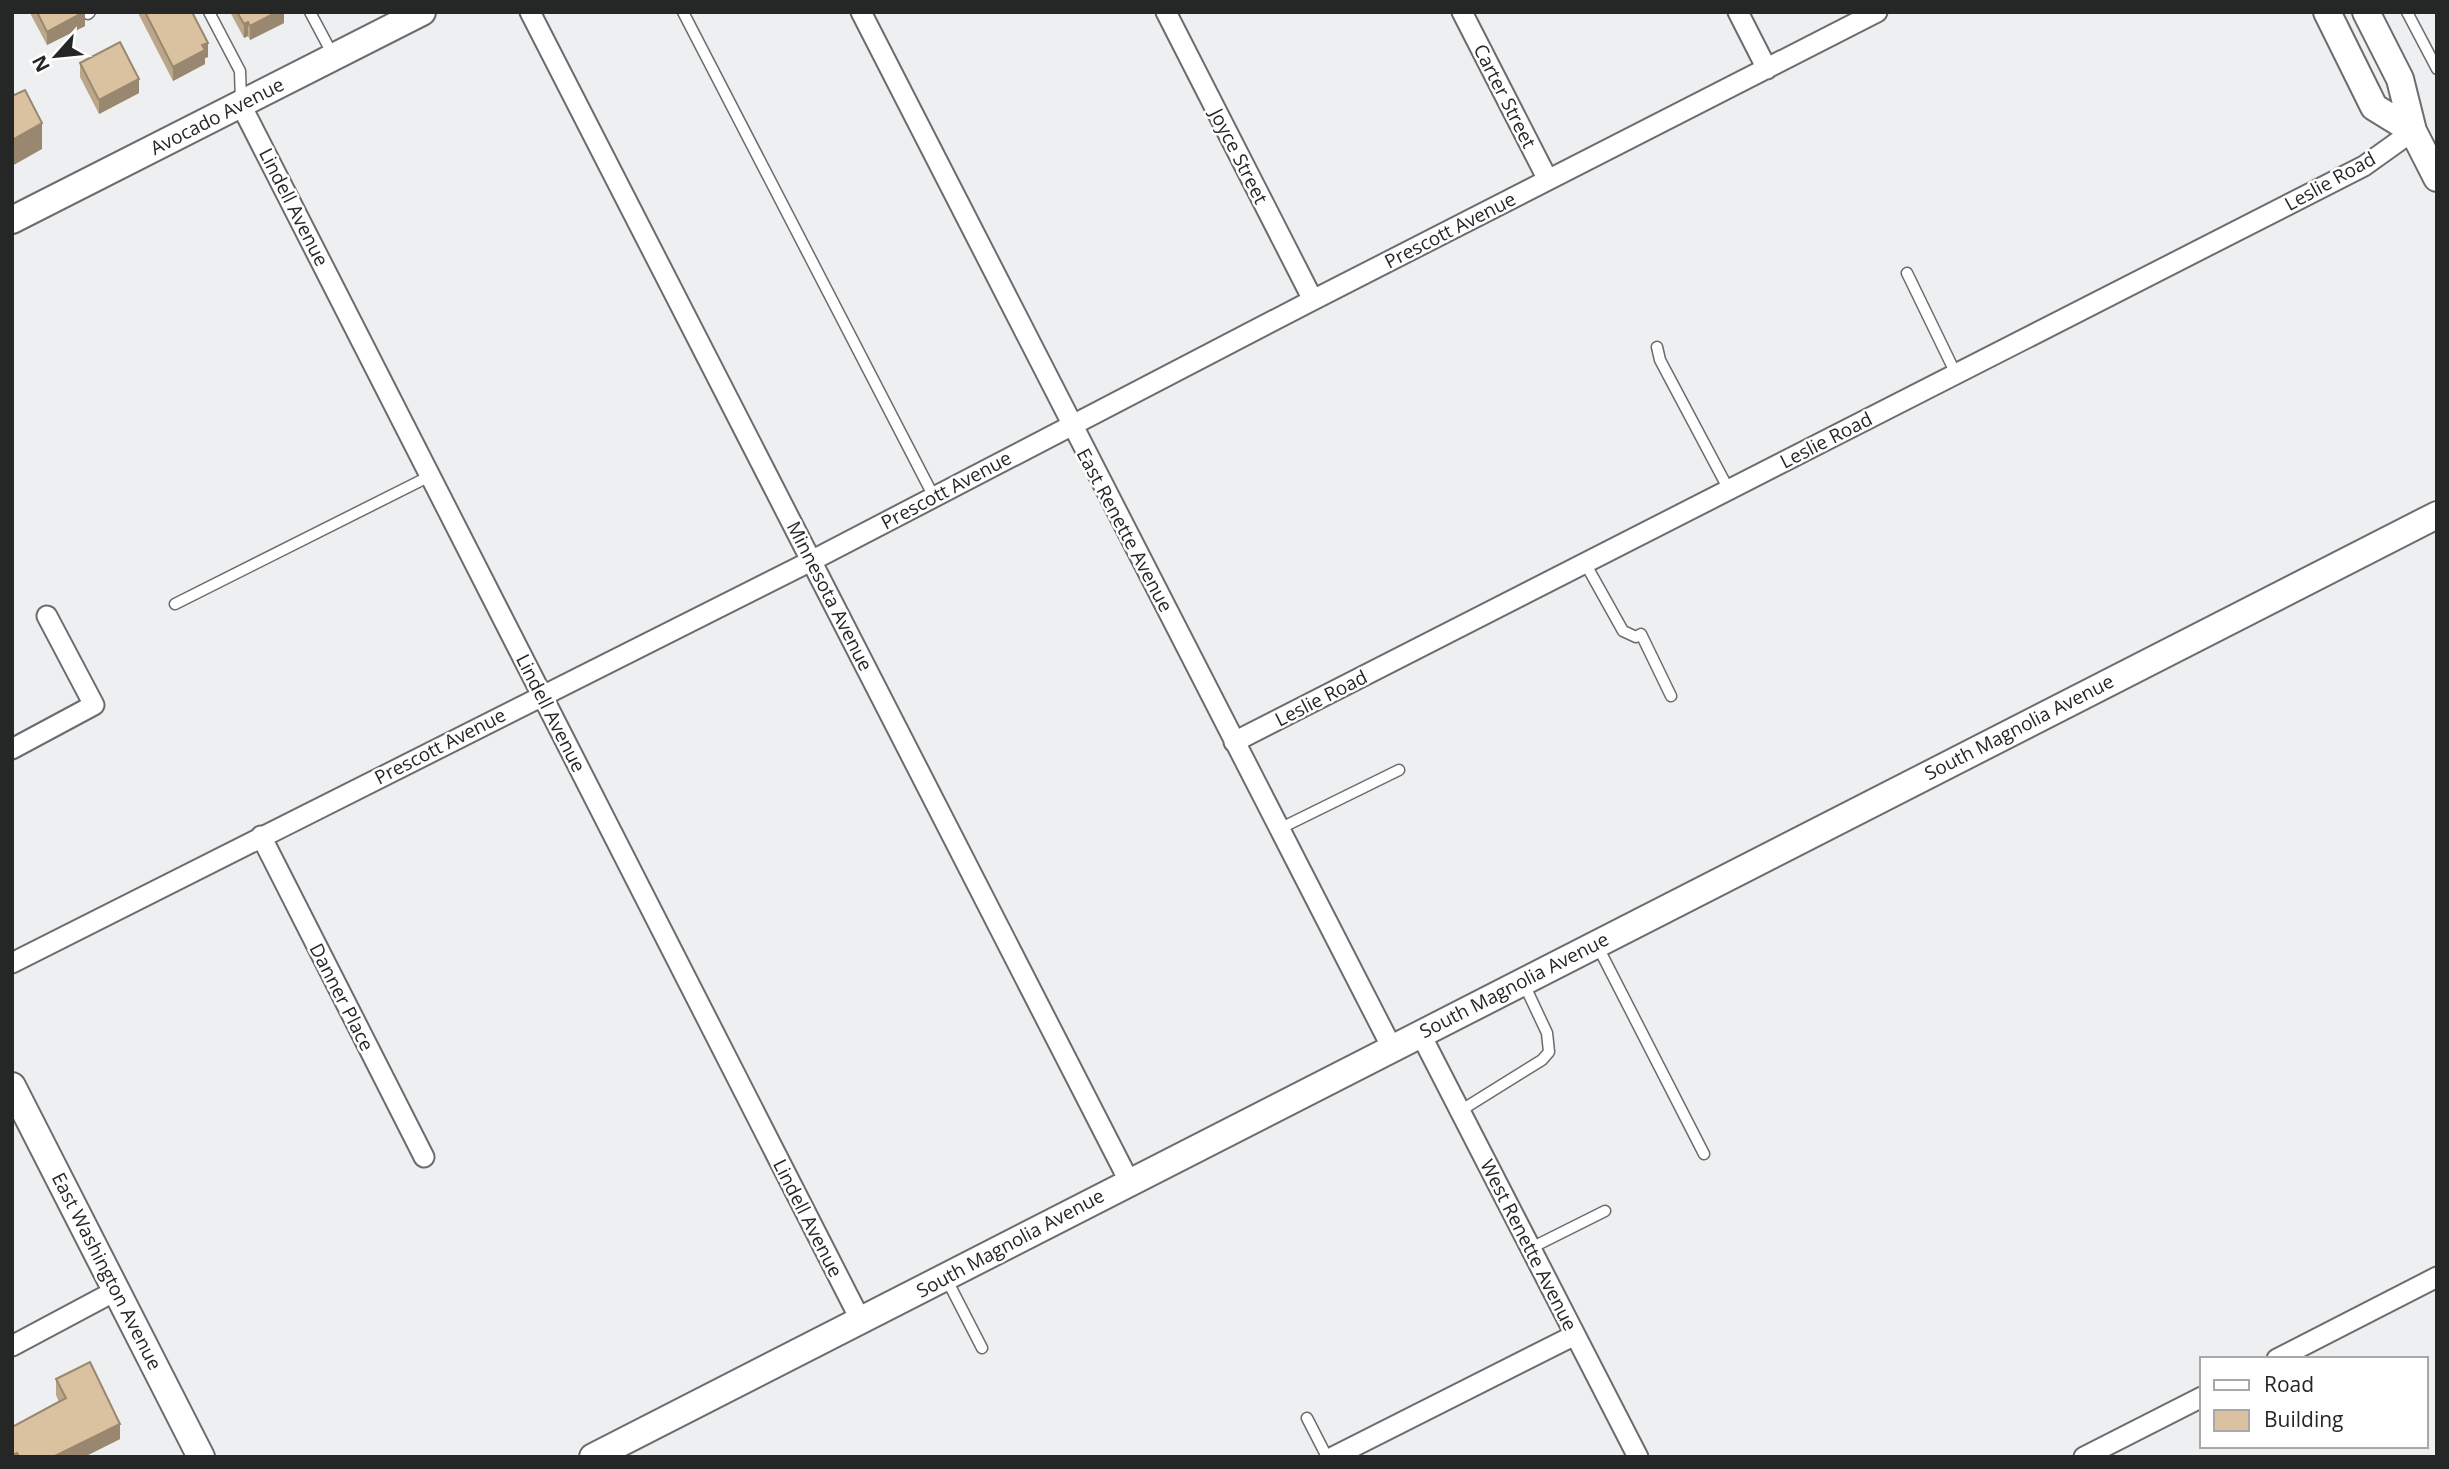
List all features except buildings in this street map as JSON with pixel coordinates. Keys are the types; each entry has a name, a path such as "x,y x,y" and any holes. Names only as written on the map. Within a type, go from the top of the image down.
{"main road":[{"name":"Avocado Avenue","path":"12,220 422,12"},
{"path":"2327,12 2374,107 2413,131"},
{"path":"2366,12 2400,79 2413,131 2437,178"},
{"name":"South Magnolia Avenue","path":"593,1457 2437,515"},
{"name":"East Washington Avenue","path":"12,1086 201,1457"}],"street":[{"name":"Minnesota Avenue","path":"530,12 1129,1181"},
{"name":"East Renette Avenue","path":"861,12 1392,1048"},
{"name":"Joyce Street","path":"1166,12 1312,300"},
{"name":"Carter Street","path":"1462,12 1548,180"},
{"path":"1738,12 1767,68"},
{"name":"Prescott Avenue","path":"12,963 813,560 1312,300 1878,12"},
{"name":"Lindell Avenue","path":"241,105 861,1321"},
{"name":"Leslie Road","path":"1234,742 2364,166 2413,131"},
{"path":"12,749 94,705 47,615"},
{"name":"Danner Place","path":"261,836 424,1157"},
{"name":"West Renette Avenue","path":"1420,1033 1638,1457"},
{"path":"2281,1357 2437,1277"},
{"path":"12,1346 117,1290"},
{"path":"1334,1457 1575,1335"},
{"path":"2084,1457 2200,1398"}],"lane":[{"path":"209,12 240,71 241,105"},
{"path":"310,12 334,57"},
{"path":"683,12 934,497"},
{"path":"2407,12 2437,69"},
{"path":"1907,273 1956,374"},
{"path":"1657,347 1660,360 1729,490"},
{"path":"175,604 430,475"},
{"path":"1586,563 1623,631 1636,637 1641,634 1671,696"},
{"path":"1279,828 1399,770"},
{"path":"1597,943 1704,1154"},
{"path":"1460,1111 1542,1060 1549,1052 1547,1032 1522,981"},
{"path":"1531,1248 1605,1211"},
{"path":"945,1277 982,1348"},
{"path":"1307,1418 1327,1457"}]}
